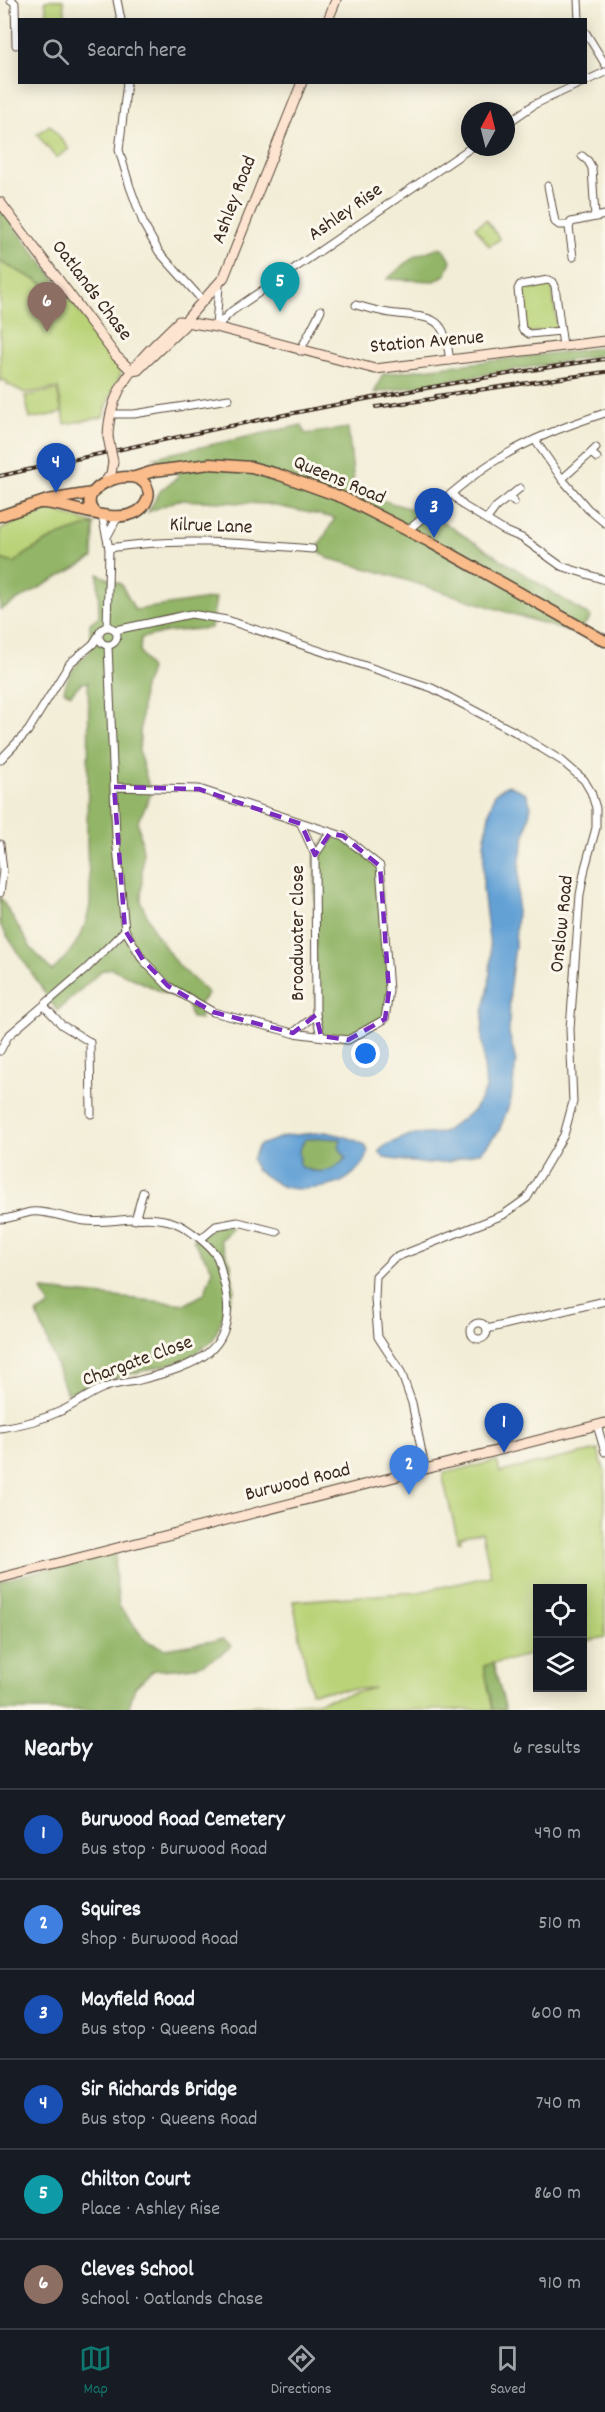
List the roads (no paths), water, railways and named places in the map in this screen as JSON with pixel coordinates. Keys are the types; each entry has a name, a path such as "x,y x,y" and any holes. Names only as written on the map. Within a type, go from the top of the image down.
{"main road":[{"name":"Queens Road","path":"130,477 154,471 210,464 243,466 269,471 344,498 448,552 605,641"},
{"name":"Queens Road","path":"149,490 156,479 174,470"},
{"path":"0,516 58,497 92,493 104,483 130,477 140,479 149,490 143,508 123,516 98,514 58,504 40,503"},
{"path":"92,493 90,505 98,514"}],"street":[{"path":"10,0 15,3 16,45"},
{"path":"117,0 122,18"},
{"path":"329,18 336,0"},
{"path":"578,0 579,18"},
{"path":"587,36 605,64"},
{"path":"587,81 605,72"},
{"path":"127,84 119,150 130,187 144,225 159,252 203,301"},
{"name":"Ashley Road","path":"114,464 108,438 111,414 121,385 134,365 179,321 185,321 219,285 301,84"},
{"path":"515,118 536,104 580,84"},
{"name":"Ashley Rise","path":"216,327 231,311 461,154"},
{"path":"589,162 595,155"},
{"path":"582,156 592,168 595,217"},
{"path":"548,186 555,222 559,225 570,225 576,220 605,215"},
{"name":"Oatlands Chase","path":"0,202 116,356 132,371"},
{"path":"570,225 573,257"},
{"path":"561,331 529,334 522,329 518,289 520,285 548,280 553,282 561,331 563,346"},
{"path":"216,327 215,313 219,285"},
{"path":"356,305 381,312 433,318 443,329 450,361"},
{"path":"300,351 321,310"},
{"name":"Station Avenue","path":"185,321 375,369 605,341"},
{"path":"111,414 134,414 229,399"},
{"path":"406,531 489,465 535,440 605,413"},
{"path":"535,440 570,491 605,523"},
{"path":"562,479 594,453"},
{"path":"104,483 111,474 114,464 130,477"},
{"path":"487,519 496,507 511,499 520,488"},
{"path":"562,498 570,491"},
{"path":"452,494 464,506 522,538 561,566 605,580"},
{"path":"98,514 108,535 109,548 106,627"},
{"path":"108,535 116,520 123,516"},
{"name":"Kilrue Lane","path":"109,548 144,542 226,542 312,549"},
{"name":"Onslow Road","path":"116,630 191,614 227,620 432,688 515,732 562,761 584,780 591,792 596,808 596,828 580,896 570,1029 573,1102 564,1135 527,1198 503,1215 394,1258 376,1276 378,1337 401,1372 412,1403 425,1468"},
{"path":"0,760 28,731 70,663 93,644 101,630 106,627 116,630 117,640 108,646"},
{"path":"99,635 100,642 108,646"},
{"path":"108,646 116,837 125,930 143,960 168,986 213,1012 293,1033 348,1040 384,1019 389,991 380,866 343,836 199,789 114,787"},
{"name":"Broadwater Close","path":"293,1033 316,1016 315,855 301,824"},
{"path":"315,855 330,833"},
{"path":"0,844 3,871 0,893"},
{"path":"0,1051 8,1036 44,1006 125,930"},
{"path":"44,1006 62,1024 90,1042 91,1114"},
{"path":"316,1016 321,1036"},
{"path":"135,1220 142,1192"},
{"name":"Chargate Close","path":"0,1219 11,1219 32,1212 87,1221 135,1220 176,1223 201,1239 217,1256 227,1294 224,1335 203,1358 195,1363 100,1389 61,1412 27,1423 0,1428"},
{"path":"201,1239 216,1226 238,1222 277,1232"},
{"path":"487,1329 605,1300"},
{"path":"601,1424 605,1452"},
{"name":"Burwood Road","path":"0,1578 601,1424"}],"water":[{"path":"508,785 526,793 531,806 520,859 515,946 510,985 509,1033 516,1062 511,1100 499,1131 482,1151 448,1162 427,1164 384,1158 379,1151 386,1145 410,1135 442,1133 473,1111 486,1090 482,1039 483,1012 489,987 491,956 483,889 484,843 495,793"},
{"path":"326,1132 336,1134 361,1143 365,1146 367,1156 355,1172 339,1183 312,1188 284,1187 256,1170 252,1159 259,1145 285,1136","holes":["305,1139 341,1139 339,1147 346,1158 336,1167 319,1172 300,1166 299,1151"]}],"railway":[{"path":"0,476 301,412 453,383 605,359"},
{"path":"436,396 605,372"},
{"path":"376,407 445,397"}],"place":[{"name":"Chilton Court","path":"280,312"},
{"name":"Cleves School","path":"47,332"},
{"name":"Sir Richards Bridge","path":"56,493"},
{"name":"Mayfield Road","path":"434,538"},
{"name":"Burwood Road Cemetery","path":"504,1453"},
{"name":"Squires","path":"409,1495"}]}
